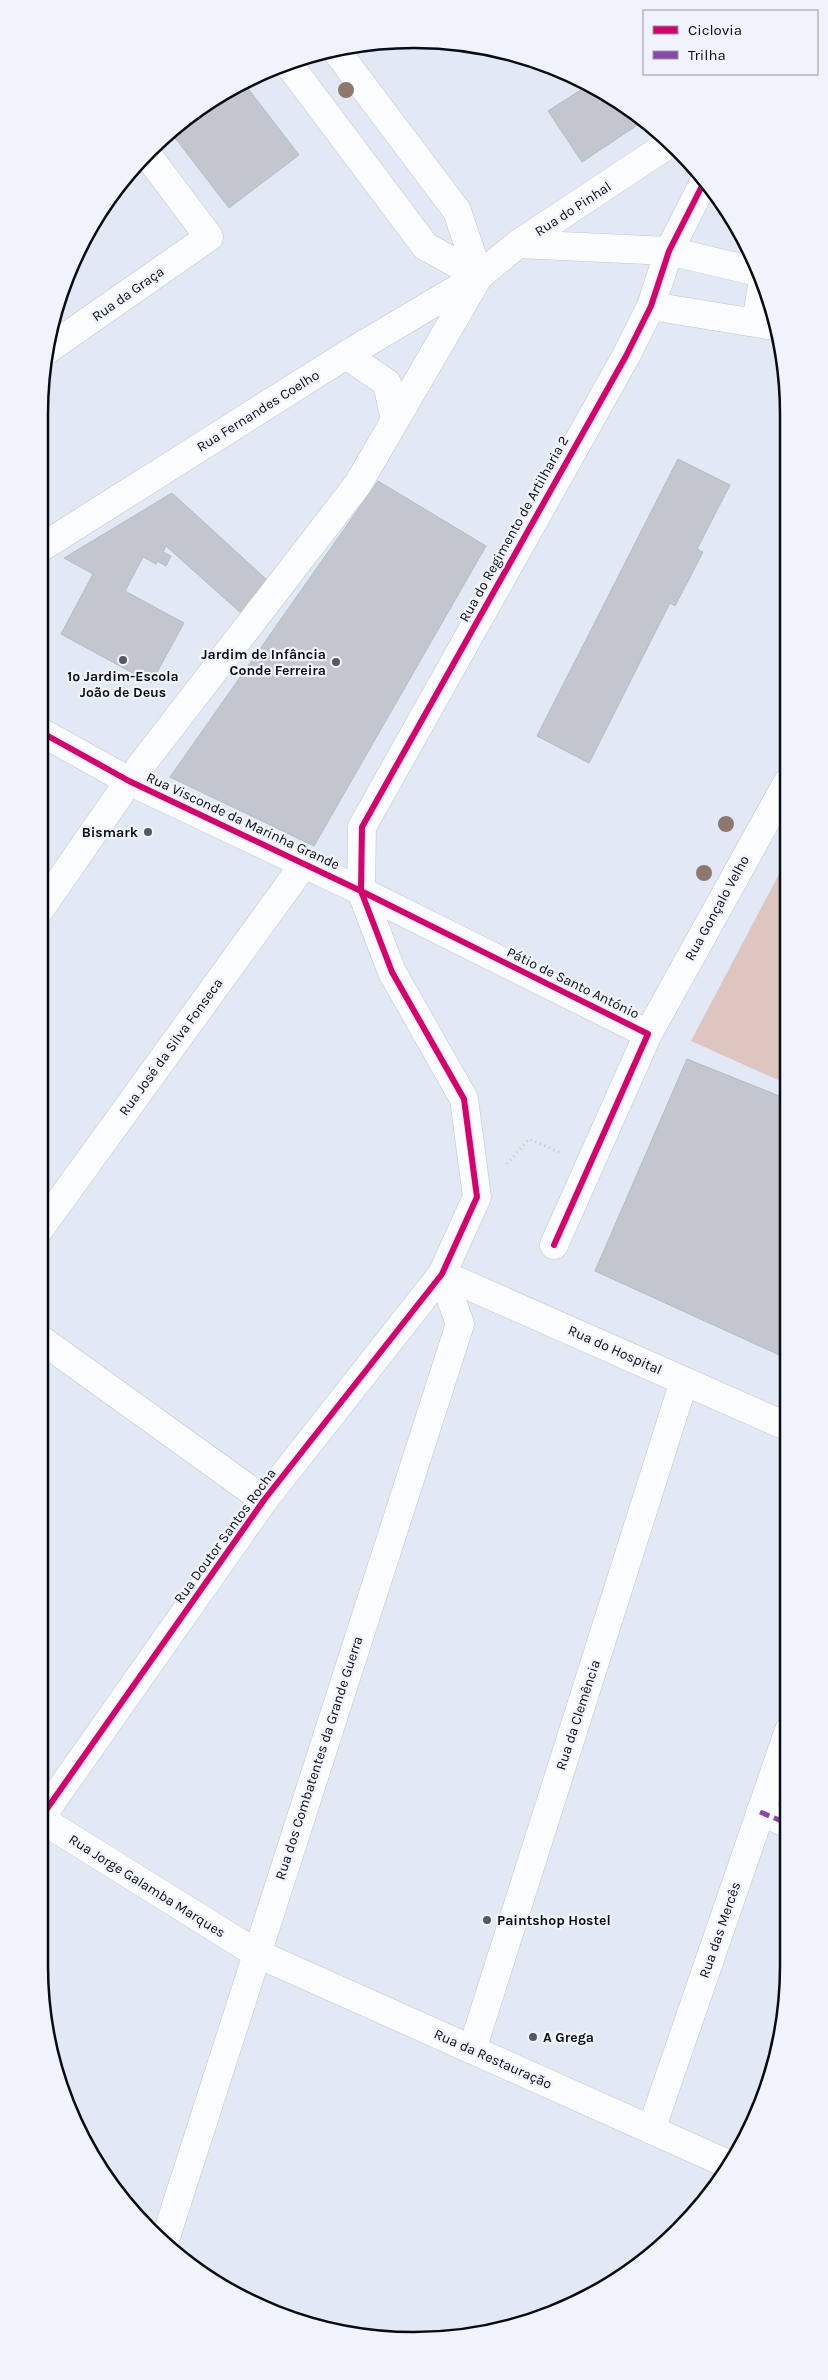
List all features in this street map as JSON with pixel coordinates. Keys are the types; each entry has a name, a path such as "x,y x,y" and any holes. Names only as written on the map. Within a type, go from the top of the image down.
{"street":[{"path":"48,898 129,781 358,484 479,276 457,211 340,55"},
{"path":"292,68 425,246 479,276"},
{"name":"Rua do Pinhal","path":"479,276 518,244 665,147"},
{"name":"Rua da Graça","path":"55,345 209,238 151,159"},
{"name":"Rua do Regimento de Artilharia 2","path":"361,890 362,827 626,356 652,306 669,251 702,187"},
{"path":"518,244 669,251 751,270"},
{"name":"Rua Fernandes Coelho","path":"48,543 346,355 479,276"},
{"path":"652,306 765,324 763,304"},
{"path":"346,355 387,383 395,420"},
{"name":"Rua Visconde da Marinha Grande","path":"48,736 129,781 361,890"},
{"name":"Rua Gonçalo Velho","path":"648,1034 780,796"},
{"name":"Rua José da Silva Fonseca","path":"48,1218 304,864"},
{"path":"361,890 392,972 464,1099 477,1198 442,1274"},
{"name":"Pátio de Santo António","path":"361,890 648,1034 554,1245"},
{"name":"Rua do Hospital","path":"442,1274 780,1423"},
{"name":"Rua Doutor Santos Rocha","path":"48,1806 264,1500 442,1274"},
{"name":"Rua dos Combatentes da Grande Guerra","path":"166,2236 460,1324 442,1274"},
{"path":"48,1344 264,1500"},
{"name":"Rua da Clemência","path":"472,2050 684,1381"},
{"name":"Rua das Mercês","path":"651,2130 780,1755"},
{"path":"760,1812 780,1820"},
{"name":"Rua Jorge Galamba Marques","path":"48,1825 256,1954"},
{"name":"Rua da Restauração","path":"256,1954 724,2162"}],"path":[{"path":"477,1198 530,1139 589,1165"}],"shaded area":[{"path":"780,872 780,1081 691,1041"}],"building":[{"path":"247,88 299,155 229,208 174,136 210,109"},
{"path":"583,89 618,109 639,124 582,162 548,111"},
{"path":"678,459 730,485 697,549 703,552 675,606 670,603 589,763 537,736"},
{"name":"Jardim de Infância Conde Ferreira","path":"378,481 486,546 314,846 170,777"},
{"path":"172,493 267,580 242,614 166,546 163,552 171,556 166,566 157,561 156,564 143,557 125,591 184,623 151,683 61,634 93,574 64,558"},
{"path":"687,1059 780,1096 780,1355 595,1271"}],"marked path":[{"path":"760,1812 780,1820"}],"cycle path":[{"path":"554,1245 648,1034 361,891 362,827 626,356 651,306 669,251 702,187"},
{"path":"48,736 129,781 361,891 392,972 464,1099 477,1197 442,1274 264,1500 48,1807"}],"place":[{"name":"1º Jardim-Escola João de Deus","path":"123,660"},
{"name":"Jardim de Infância Conde Ferreira","path":"336,662"},
{"name":"Bismark","path":"148,832"},
{"name":"Paintshop Hostel","path":"487,1920"},
{"name":"A Grega","path":"533,2037"}]}
